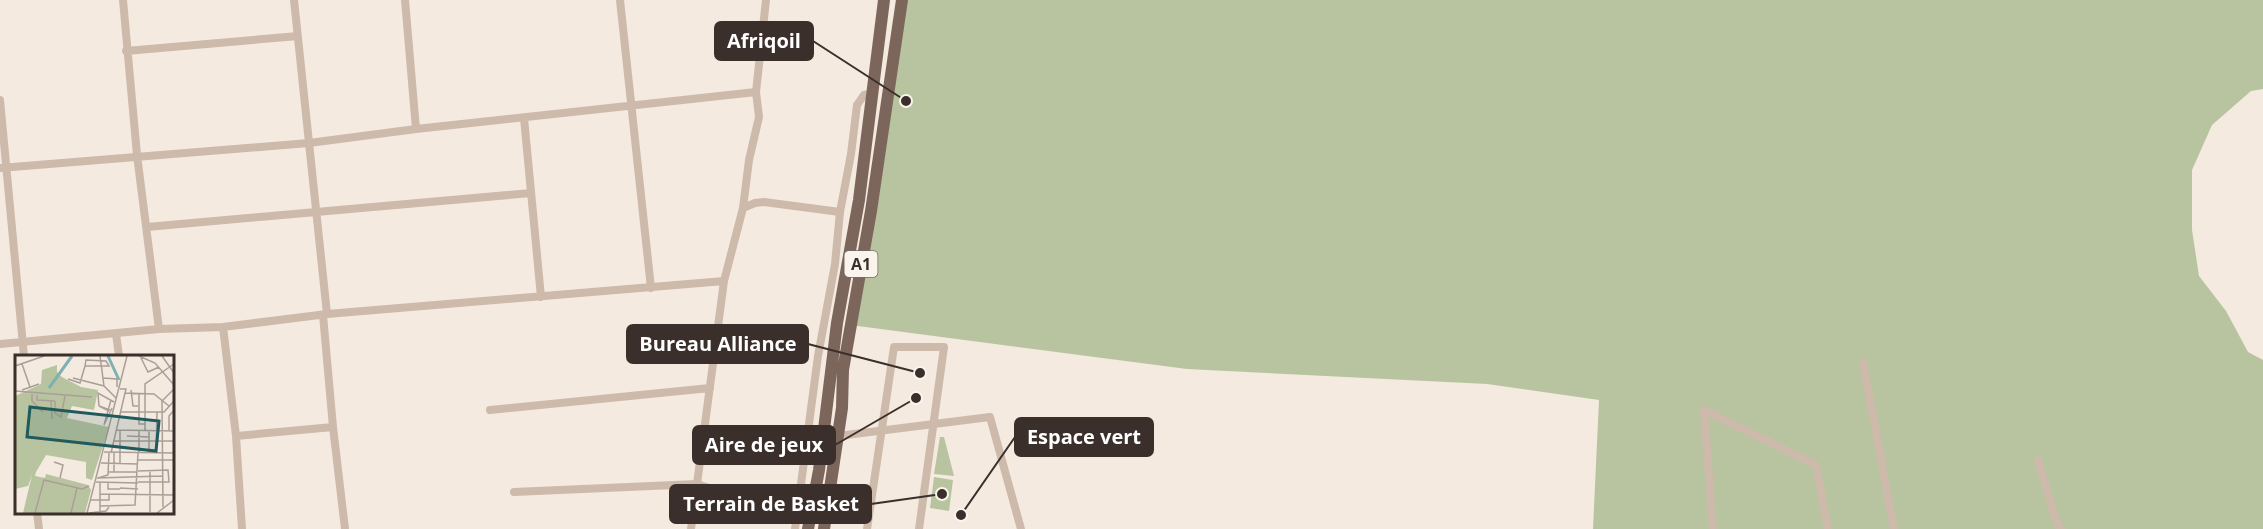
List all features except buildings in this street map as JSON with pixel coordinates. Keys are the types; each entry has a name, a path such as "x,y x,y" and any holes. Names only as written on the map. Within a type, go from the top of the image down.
{"main road":[{"name":"A1","path":"808,529 819,471 837,323 859,200 884,0"},
{"name":"A1","path":"824,529 838,436 845,359 871,211 902,0"}],"street":[{"path":"123,0 137,155 159,328"},
{"path":"294,0 316,212 333,427 345,529"},
{"path":"405,0 416,129"},
{"path":"620,0 651,288"},
{"path":"691,529 724,281 743,208 749,160 759,117 756,92 766,0"},
{"path":"126,51 298,36"},
{"path":"2,167 309,143 756,92"},
{"path":"795,529 818,356 835,264 840,212 857,105 864,95 874,93"},
{"path":"0,100 2,167 24,355"},
{"path":"524,118 541,297"},
{"path":"147,227 531,193"},
{"path":"743,208 755,202 764,202 840,212"},
{"path":"0,344 159,328 223,327 325,314 724,281"},
{"path":"223,327 236,436 242,529"},
{"path":"116,334 119,355"},
{"path":"867,529 894,347 944,347 920,529"},
{"path":"1863,362 1894,529"},
{"path":"490,410 710,388"},
{"path":"1713,529 1704,410 1816,465 1828,529"},
{"path":"838,436 990,417 1021,529"},
{"path":"236,436 333,427"},
{"path":"2038,459 2054,515 2061,529"},
{"path":"514,492 698,484 721,492 799,506"},
{"path":"37,514 39,529"}],"green space":[{"path":"905,0 2263,0 2263,89 2251,91 2212,125 2192,170 2192,230 2199,276 2226,311 2248,352 2263,360 2263,529 1593,529 1599,400 1487,384 1187,369 850,325"},
{"path":"940,437 944,437 954,476 934,474"},
{"path":"934,477 953,480 949,511 930,508"}],"place":[{"name":"Afriqoil","path":"906,101"},
{"name":"Bureau Alliance","path":"920,373"},
{"name":"Aire de jeux","path":"916,398"},
{"name":"Terrain de Basket","path":"942,494"},
{"name":"Espace vert","path":"961,515"}]}
